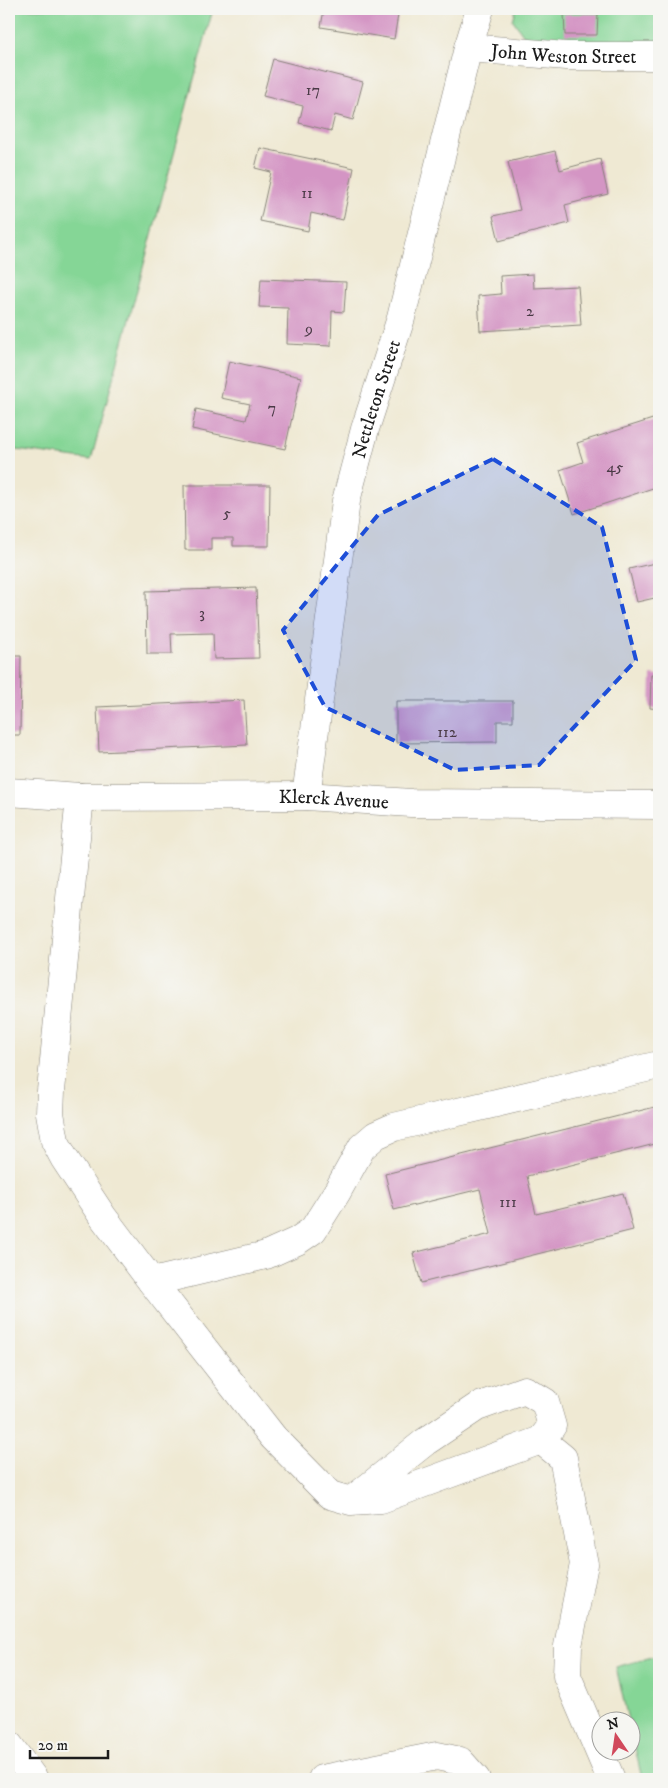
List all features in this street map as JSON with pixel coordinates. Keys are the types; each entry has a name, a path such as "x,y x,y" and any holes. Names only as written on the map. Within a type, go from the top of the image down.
{"street":[{"name":"Nettleton Street","path":"306,796 346,501 365,429 401,318 468,48 480,9"},
{"name":"John Weston Street","path":"468,48 566,56 659,56"},
{"name":"Klerck Avenue","path":"9,792 80,797 306,796 411,802 659,805"},
{"path":"80,797 51,1091 52,1129 55,1141 64,1158 104,1217 152,1282 274,1437 330,1495 351,1502 381,1499 541,1440 552,1426 545,1402 525,1390 477,1407 425,1442 351,1502"},
{"path":"152,1282 266,1255 297,1241 313,1230 362,1147 376,1135 394,1127 659,1065"},
{"path":"541,1440 563,1458 584,1564 568,1646 567,1676 611,1779"},
{"path":"9,1745 34,1779"},
{"path":"322,1779 437,1756 460,1761 476,1779"}],"highlighted area":[{"path":"493,459 602,527 636,660 539,765 455,770 325,707 283,630 378,515"}],"green space":[{"path":"9,9 213,9 91,460 9,449"},
{"path":"516,9 659,9 659,46 533,49 513,20"},
{"path":"659,1655 659,1779 642,1779 638,1760 640,1760 640,1710 626,1710 616,1667"}],"building":[{"path":"324,9 399,9 394,39 321,27"},
{"path":"564,14 598,14 597,35 565,35"},
{"path":"273,59 363,82 353,120 335,115 331,131 299,123 303,106 263,96"},
{"path":"260,148 354,168 343,220 311,213 308,231 260,221 271,172 255,168"},
{"path":"555,151 560,170 600,159 608,194 565,205 569,223 499,241 493,216 520,210 508,162"},
{"path":"533,274 534,288 578,286 581,325 480,331 478,296 501,294 500,276"},
{"path":"261,279 346,282 344,312 332,311 331,346 287,344 288,308 259,307"},
{"path":"229,361 301,377 285,449 192,429 196,409 246,420 250,404 221,398"},
{"path":"659,417 659,486 574,514 560,470 583,462 577,443"},
{"path":"184,485 270,485 269,546 233,546 233,538 211,538 211,550 185,550"},
{"path":"659,562 659,597 637,602 629,569"},
{"path":"256,588 259,658 214,659 213,633 171,634 172,654 147,654 146,591"},
{"path":"9,656 21,656 20,735 9,735"},
{"path":"651,675 659,676 659,709 650,708"},
{"path":"244,700 247,745 99,752 97,707"},
{"path":"396,701 513,701 513,721 497,721 497,742 396,743"},
{"path":"9,892 11,892 10,918 9,918"},
{"path":"659,1106 659,1143 527,1176 536,1214 623,1193 633,1230 421,1283 413,1253 491,1234 480,1189 394,1210 385,1174"}]}
